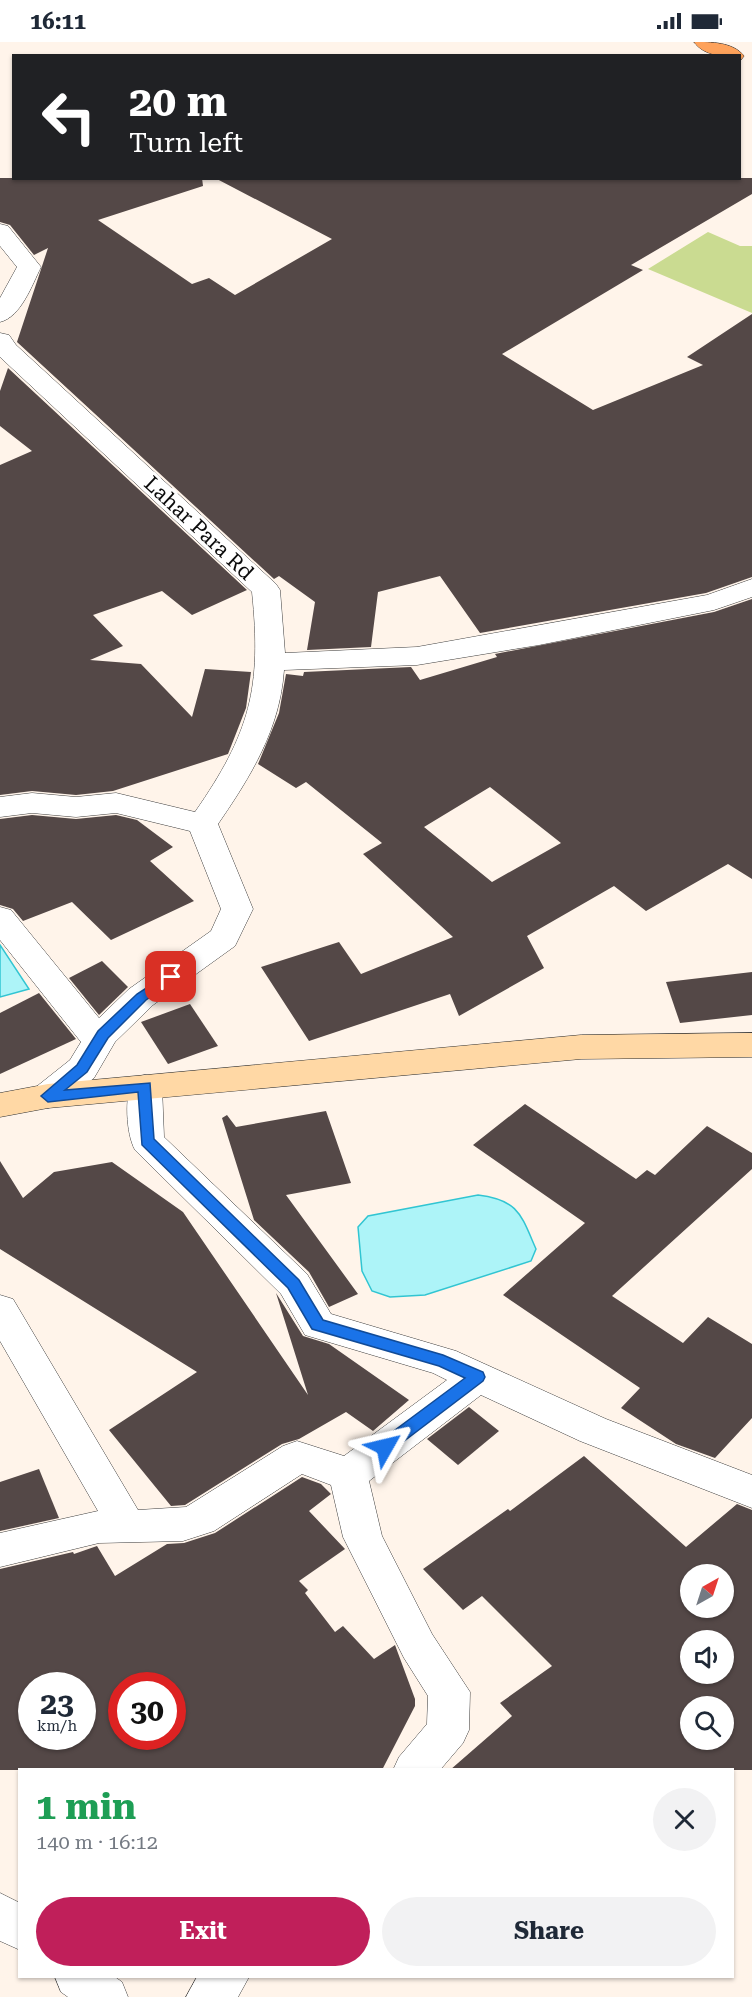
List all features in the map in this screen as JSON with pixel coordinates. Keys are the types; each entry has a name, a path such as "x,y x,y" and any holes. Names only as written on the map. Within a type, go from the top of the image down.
{"main road":[{"path":"705,42 729,54"},
{"path":"0,1105 48,1096 581,1047 752,1045"}],"street":[{"path":"0,231 29,267 15,295 0,315"},
{"name":"Lahar Para Rd","path":"0,339 16,358 266,590 272,631 267,707 255,742 231,784 203,824"},
{"path":"271,662 417,656 539,636 714,602 752,587"},
{"path":"0,807 32,803 75,807 116,803 203,824 208,844 225,875 237,909 224,938 141,997 98,1040 82,1069 48,1096"},
{"path":"0,918 98,1040"},
{"path":"145,1087 147,1141 294,1284 318,1325 443,1361 593,1430 752,1491"},
{"path":"0,1309 127,1526"},
{"path":"348,1475 478,1377"},
{"path":"0,1550 99,1527 183,1525 200,1519 297,1457 316,1461 348,1475"},
{"path":"348,1475 363,1537 418,1646 449,1692 448,1730 416,1768"},
{"path":"0,1914 18,1928"},
{"path":"78,1978 106,1997"},
{"path":"208,1997 226,1978"}],"green space":[{"path":"708,232 740,246 752,246 752,313 648,269"}],"water":[{"path":"0,945 29,989 0,997"},
{"path":"478,1195 502,1201 517,1211 536,1249 531,1261 425,1295 390,1297 372,1291 362,1271 358,1227 368,1216"}],"building":[{"path":"0,178 12,178 12,180 202,180 203,186 98,220 192,284 209,278 235,295 332,239 219,180 741,180 741,178 752,178 752,194 631,265 643,270 502,354 593,410 703,365 687,357 752,314 752,577 706,593 480,633 440,576 378,592 371,647 307,650 315,602 279,576 274,579 17,342 48,248 34,255 10,225 0,222"},
{"path":"8,368 247,590 192,615 162,591 93,615 123,646 90,660 141,664 192,717 205,669 251,672 246,708 228,754 113,791 76,795 32,791 0,795 0,465 32,451 0,426 0,391"},
{"path":"752,599 752,879 728,864 646,911 614,886 527,936 544,968 459,1016 450,994 309,1041 261,967 339,942 361,974 453,937 363,854 382,843 306,782 296,788 258,764 279,713 286,674 303,676 304,672 411,667 420,680 497,657 495,654 714,612","holes":["490,787 561,843 492,882 424,827"]},
{"path":"32,815 76,819 116,815 137,820 173,847 150,861 194,901 111,940 72,902 23,921 13,909 0,905 0,819"},
{"path":"102,961 128,987 99,1015 69,978"},
{"path":"752,972 752,1015 680,1023 666,982"},
{"path":"39,993 76,1039 0,1074 0,1013"},
{"path":"190,1004 218,1046 168,1064 141,1022"},
{"path":"525,1104 636,1179 647,1170 655,1175 707,1126 752,1153 752,1169 612,1296 683,1343 708,1317 752,1344 752,1418 715,1458 676,1444 621,1408 640,1388 503,1295 585,1223 473,1145"},
{"path":"326,1111 351,1183 286,1195 358,1294 329,1307 309,1272 254,1220 222,1118 227,1115 236,1127"},
{"path":"0,1161 23,1198 54,1172 112,1162 183,1212 308,1395 276,1293 303,1336 329,1344 409,1400 373,1431 346,1412 299,1439 282,1444 185,1505 171,1506 109,1430 197,1372 0,1249"},
{"path":"469,1407 499,1431 458,1465 427,1439"},
{"path":"584,1456 686,1547 737,1504 752,1510 752,1770 734,1770 734,1768 452,1768 512,1716 500,1703 552,1666 482,1596 463,1610 423,1569 508,1509 510,1511"},
{"path":"39,1469 59,1518 0,1531 0,1482"},
{"path":"302,1477 321,1484 331,1494 309,1511 345,1549 299,1581 308,1590 305,1593 335,1632 343,1626 374,1659 395,1645 415,1699 415,1706 383,1768 18,1768 18,1770 0,1770 0,1569 73,1552 74,1554 97,1546 115,1576 167,1544 184,1543 215,1533"}],"route":[{"path":"171,977 141,997 98,1040 82,1069 48,1096 145,1087 147,1141 294,1284 318,1325 443,1361 478,1377 385,1447"}]}
